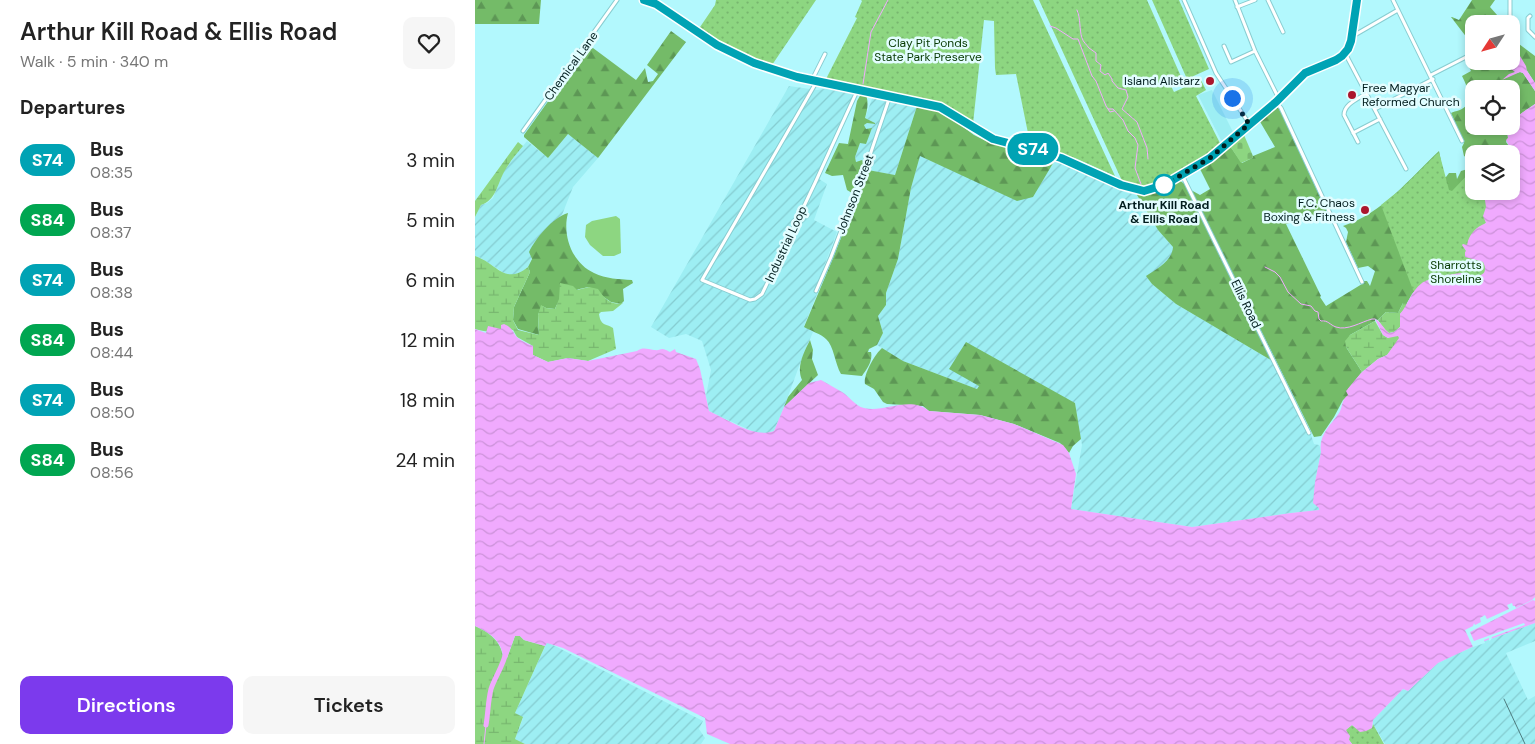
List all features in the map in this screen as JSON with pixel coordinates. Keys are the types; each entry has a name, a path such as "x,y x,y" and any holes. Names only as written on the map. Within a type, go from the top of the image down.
{"street":[{"name":"Chemical Lane","path":"523,132 617,0"},
{"path":"644,0 656,4 705,38 742,58 779,72 940,107 993,139 1061,158 1131,188 1144,191 1164,185 1210,158 1276,102 1306,72 1336,60 1345,53 1350,45 1357,0"},
{"path":"1184,0 1216,73 1249,124"},
{"path":"1235,0 1255,51 1279,99"},
{"path":"1237,7 1255,0"},
{"path":"1268,0 1283,32"},
{"path":"1393,0 1462,141"},
{"path":"1510,0 1510,15"},
{"path":"1352,36 1398,10"},
{"path":"1530,16 1528,18 1528,30 1535,37"},
{"path":"1223,46 1231,62 1255,51"},
{"path":"1345,53 1406,169"},
{"path":"812,80 825,54"},
{"path":"1431,75 1465,58"},
{"path":"1375,109 1433,79"},
{"name":"Industrial Loop","path":"817,81 702,280 750,300 762,294 858,89"},
{"path":"1358,142 1344,115 1344,111 1346,107 1367,93"},
{"name":"Johnson Street","path":"816,291 857,191 890,96"},
{"path":"1276,102 1281,108 1362,282"},
{"path":"1353,133 1380,119"},
{"name":"Ellis Road","path":"1182,175 1309,433"}],"shaded area":[{"path":"789,86 817,90 831,88 858,94 819,179 827,184 814,220 837,232 815,290 818,292 804,326 813,332 774,431 756,433 709,411 706,396 711,370 702,341 686,334 669,338 651,327"},
{"path":"1212,90 1234,134 1223,144 1198,95"},
{"path":"873,96 917,106 895,175 868,170 862,160 856,162 855,157 860,143 872,129 866,129 864,125 875,123 865,118"},
{"path":"568,134 598,158 573,187 562,215 541,234 528,267 515,275 507,275 475,256 475,217 481,205 493,198 504,171 527,141 548,158"},
{"path":"920,156 989,187 1033,196 1055,160 1127,193 1137,195 1158,230 1173,247 1173,252 1168,260 1147,276 1152,284 1176,304 1274,362 1308,433 1310,432 1314,444 1320,447 1321,452 1315,482 1320,510 1192,527 1071,509 1082,445 1075,403 979,386 977,389 903,361 877,345 883,333 878,316 886,305 886,293 898,259 911,188"},
{"path":"1535,623 1535,641 1506,653 1528,700 1535,696 1535,744 1385,744 1373,724 1373,720 1403,689 1408,691 1438,663 1485,641"},
{"path":"547,642 703,721 699,729 705,738 701,744 525,744 515,739 523,718 515,713"}],"green space":[{"path":"475,0 541,0 539,24 475,24"},
{"path":"716,0 816,0 772,65 728,47 728,45 698,30 715,5"},
{"name":"Clay Pit Ponds State Park Preserve","path":"861,0 1033,0 1115,176 1075,158 1030,143 1016,74 996,75 994,21 984,20 973,124 942,104 826,79 857,18 855,17"},
{"path":"1039,0 1147,0 1183,81 1171,86 1174,92 1201,80 1206,90 1196,96 1221,145 1187,169 1148,187 1130,186 1123,183"},
{"path":"1152,0 1179,0 1209,69 1187,79"},
{"path":"1472,0 1495,0 1490,7 1497,15 1465,15 1465,35 1451,17 1459,20"},
{"path":"671,31 686,42 598,158 568,134 548,158 524,137 587,47 593,48 636,80 645,68 648,82 653,81 658,74 647,65"},
{"path":"1520,45 1535,56 1535,83 1520,60"},
{"path":"1513,70 1516,72 1510,75 1523,73 1535,91 1535,104 1520,115 1520,80 1465,80 1465,83 1462,76 1471,71"},
{"path":"861,94 866,95 867,98 865,118 875,124 867,123 864,125 866,129 872,128 866,144 860,143 855,157 856,162 862,160 864,163 852,193 847,190 843,175 832,176 825,173 839,143 848,144 857,101"},
{"path":"918,105 939,109 974,135 986,141 1055,160 1033,197 1017,201 920,156 911,188 898,259 886,293 886,305 878,316 883,333 877,345 869,349 868,352 871,352 870,362 862,376 841,374 829,342 804,327 868,170 895,175"},
{"path":"1277,106 1327,212 1286,224 1326,306 1362,284 1363,281 1367,281 1370,286 1375,271 1368,266 1358,268 1346,242 1348,232 1343,226 1371,213 1383,204 1439,151 1444,177 1449,173 1456,173 1457,179 1461,171 1465,170 1465,200 1469,200 1423,282 1407,303 1403,303 1398,313 1386,312 1378,320 1375,319 1375,321 1350,335 1346,347 1362,372 1348,389 1348,396 1343,400 1321,436 1314,437 1191,190 1200,195 1210,189 1200,169 1230,146 1242,163 1275,147 1259,120"},
{"path":"1465,107 1465,135 1508,135 1506,142 1508,145 1465,145 1464,156 1462,147 1464,143 1451,113"},
{"path":"1244,135 1253,158 1241,163 1230,146"},
{"path":"518,142 523,146 506,169 496,192 490,200 481,205 475,217 475,201"},
{"name":"Sharrotts Shoreline","path":"1439,152 1449,190 1452,191 1465,177 1465,200 1495,200 1490,218 1477,233 1535,285 1483,351 1413,290 1381,205 1401,189"},
{"path":"1177,180 1186,185 1274,362 1176,304 1152,284 1146,276 1167,260 1173,247 1158,230 1137,193 1154,192"},
{"path":"568,213 566,230 568,239 571,248 580,262 586,268 599,275 632,280 633,283 623,289 624,301 621,304 611,302 589,287 583,288 564,296 555,309 542,306 538,315 539,335 518,329 513,320 514,307 530,272 528,267 532,259 529,252 545,229 556,219"},
{"path":"616,216 620,219 621,253 614,256 603,256 590,245 585,237 586,225 592,221"},
{"path":"475,256 506,274 520,272 528,267 530,272 514,307 513,320 518,330 539,335 538,315 541,305 546,308 555,309 559,299 560,283 573,286 577,290 589,287 598,289 608,301 619,304 623,303 613,311 601,312 599,314 602,323 613,328 616,349 588,361 568,358 548,362 533,355 533,346 517,337 513,330 490,331 475,329"},
{"path":"1403,303 1407,303 1406,308 1400,314 1400,327 1394,332 1389,333 1378,320 1386,312 1398,313"},
{"path":"1408,311 1411,314 1409,326 1393,348 1387,355 1378,359 1362,372 1346,347 1345,341 1350,335 1375,321 1383,335 1388,338 1405,326"},
{"path":"810,340 813,350 812,359 818,375 784,407 788,397 802,380 800,365"},
{"path":"966,342 1075,403 1081,439 1073,446 1069,453 1060,443 1014,424 980,415 929,411 923,406 887,404 883,402 874,389 865,384 870,365 882,348 903,361 977,389 979,386 949,369"},
{"path":"475,626 494,638 500,646 503,657 507,658 515,636 520,636 524,640 545,646 515,713 523,717 515,739 525,744 475,744"},
{"path":"1373,724 1384,744 1352,744 1345,730 1352,725 1356,728 1372,728"}],"water":[{"path":"1520,56 1535,83 1535,91 1523,73 1520,72 1502,80 1515,72 1512,70 1520,70"},
{"path":"1535,104 1535,623 1485,641 1438,663 1408,691 1403,689 1373,720 1372,728 1360,732 1352,725 1346,730 1352,744 730,744 707,734 705,718 563,648 547,643 545,646 524,640 520,636 515,636 507,658 503,657 500,646 494,638 475,626 475,329 486,333 488,326 501,329 501,325 508,326 518,338 533,346 533,355 548,362 568,358 588,361 643,349 662,349 670,352 675,349 676,352 696,359 709,411 751,431 767,433 774,431 784,407 809,383 821,380 864,408 872,409 914,404 922,406 929,411 980,415 1014,424 1063,445 1069,453 1076,474 1071,509 1192,527 1319,510 1313,503 1323,435 1340,411 1344,399 1348,395 1346,391 1361,373 1378,359 1387,355 1399,338 1398,336 1388,338 1383,335 1375,319 1389,333 1394,332 1400,327 1400,314 1415,290 1422,283 1435,278 1463,273 1477,277 1485,271 1483,262 1465,257 1466,251 1462,245 1467,245 1469,237 1474,231 1486,223 1483,216 1486,207 1485,200 1520,200 1520,145 1508,145 1506,140 1508,135 1520,135 1521,113"}],"pier":[{"path":"1535,597 1535,601 1533,600 1470,632 1474,641 1524,623 1525,625 1492,637 1489,641 1489,638 1484,640 1485,643 1473,647 1465,630 1473,626 1474,623 1475,625 1481,622 1480,618 1485,615 1487,619 1509,609 1507,605 1512,603 1516,608"}],"waterway":[{"path":"863,84 871,32 888,0"},
{"path":"1077,10 1083,39 1089,48 1096,53 1096,61 1101,65 1100,71 1105,75 1108,73 1118,88 1126,90 1128,97 1122,109 1137,122 1147,148 1148,159"},
{"path":"1050,26 1073,39 1078,39 1106,106 1108,109 1113,109 1123,120 1128,131 1135,138 1138,145 1135,168 1141,184"},
{"path":"1108,109 1110,112 1114,111"},
{"path":"1265,267 1280,277 1288,292 1301,304 1311,306 1318,312 1321,321 1336,327 1345,328 1375,319"},
{"path":"486,725 491,689 506,652"},
{"path":"484,744 486,725"}],"railway":[{"path":"1504,699 1525,744"}],"bus line":[{"name":"S74","path":"644,0 656,4 717,45 754,63 797,77 940,107 985,136 1061,158 1121,185 1144,191 1164,185 1210,158 1276,102 1305,73 1342,56 1350,45 1357,0"}],"place":[{"name":"Island Allstarz","path":"1210,81"},
{"name":"Free Magyar Reformed Church","path":"1352,95"},
{"name":"Arthur Kill Road & Ellis Road","path":"1164,185"},
{"name":"F.C. Chaos Boxing & Fitness","path":"1365,210"}],"route":[{"path":"1164,185 1210,158 1249,124 1232,98"}]}
